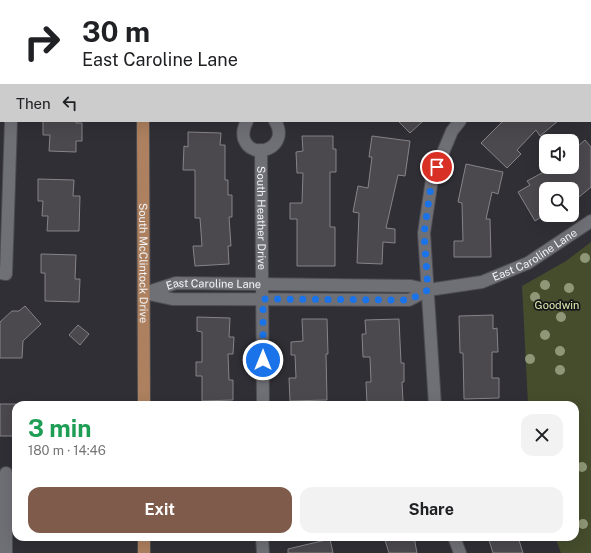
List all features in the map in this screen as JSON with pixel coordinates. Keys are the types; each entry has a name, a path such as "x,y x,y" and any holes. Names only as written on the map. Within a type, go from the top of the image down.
{"main road":[{"name":"South McClintock Drive","path":"143,122 144,401"},
{"path":"144,541 144,553"}],"street":[{"path":"3,274 11,122"},
{"name":"South Heather Drive","path":"247,122 243,131 246,142 255,150 267,150 276,142 279,137 279,131 275,122"},
{"path":"435,401 424,233 432,179 452,131 459,122"},
{"name":"South Heather Drive","path":"261,150 263,401"},
{"name":"East Caroline Lane","path":"144,293 172,299 409,300 428,290 482,282 528,263 591,221"},
{"name":"East Caroline Lane","path":"144,293 176,283 411,286 428,290"},
{"path":"6,553 7,473"},
{"path":"262,541 263,553"},
{"path":"456,541 460,553"}],"green space":[{"name":"Goodwin","path":"591,242 591,553 561,553 556,541 579,541 579,401 528,401 522,286 566,261"}],"building":[{"path":"43,122 82,123 82,141 76,141 76,152 49,151 50,135 43,135"},
{"path":"399,122 422,122 410,133"},
{"path":"502,122 557,122 542,134 539,134 536,130 517,150 521,154 507,168 481,143"},
{"path":"188,132 221,133 220,145 225,145 225,180 228,180 228,195 232,195 232,217 229,217 231,246 228,246 229,264 195,266 193,246 202,246 200,218 195,218 195,170 183,170 184,146 188,147"},
{"path":"302,136 333,136 333,149 336,149 336,172 330,172 330,227 335,227 335,266 297,266 297,219 290,219 290,203 302,203 303,173 297,173 296,152 303,151"},
{"path":"372,136 410,141 405,176 398,175 386,228 395,229 395,243 383,242 382,264 357,263 359,213 353,212 358,186 368,188 372,157 369,157"},
{"path":"585,140 591,147 591,187 579,197 579,182 539,182 539,218 535,221 518,192 530,185 527,181 540,174 579,174 579,145"},
{"path":"466,164 503,172 498,194 492,192 486,219 490,219 491,257 454,257 454,241 463,241 462,203 458,202"},
{"path":"38,179 74,180 73,196 80,196 79,231 47,231 48,216 42,216 43,201 38,201"},
{"path":"41,254 76,255 75,279 80,279 79,302 45,301 45,273 41,273"},
{"path":"25,306 41,324 23,341 22,358 0,358 0,322 12,311 19,311"},
{"path":"493,315 493,329 497,328 498,352 492,352 492,378 499,378 499,398 464,399 463,353 460,353 459,316"},
{"path":"197,317 230,318 229,337 234,337 233,354 228,354 229,380 233,380 233,400 202,401 202,376 196,376 196,362 202,362 202,332 197,331"},
{"path":"302,319 327,319 327,400 290,401 289,378 296,378 295,355 291,355 291,342 303,341"},
{"path":"399,319 401,363 404,363 404,382 402,382 403,401 367,401 366,382 371,382 370,357 363,357 362,334 366,334 365,320"},
{"path":"78,325 89,334 80,345 69,335"},
{"path":"0,404 12,404 12,436 0,436"},
{"path":"322,541 330,541 333,553 288,553 288,549"},
{"path":"385,541 415,541 417,553 389,553"},
{"path":"489,541 519,541 523,553 493,553"}],"route":[{"path":"263,360 263,299 409,300 428,290 424,233 432,179 437,167"}]}
